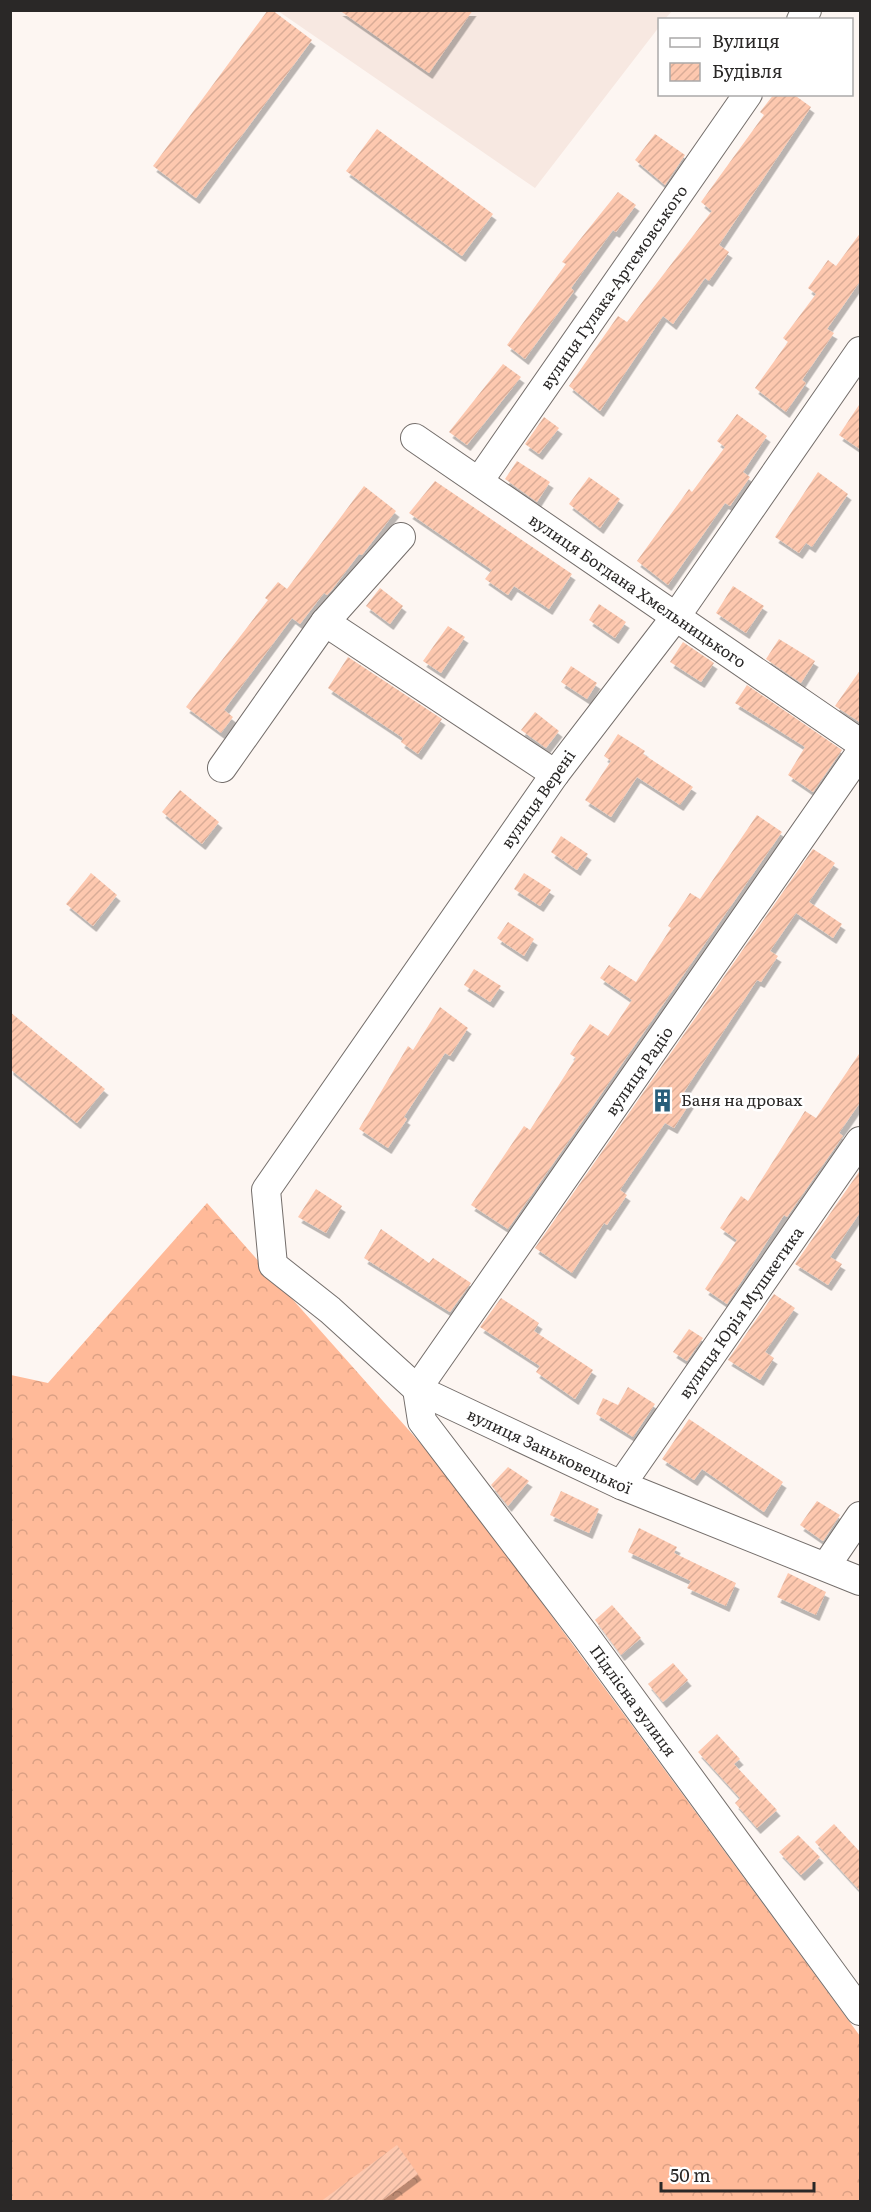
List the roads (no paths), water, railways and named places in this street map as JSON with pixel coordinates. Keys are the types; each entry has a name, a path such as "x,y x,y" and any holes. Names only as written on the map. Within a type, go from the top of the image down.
{"street":[{"name":"вулиця Гулака-Артемовського","path":"479,481 747,96"},
{"name":"вулиця Верені","path":"273,1265 266,1190 555,774 677,615 861,351"},
{"name":"вулиця Богдана Хмельницького","path":"415,438 861,743"},
{"path":"222,768 324,622 401,537"},
{"path":"324,622 555,774"},
{"name":"вулиця Радіо","path":"417,1389 861,753"},
{"name":"вулиця Юрія Мушкетика","path":"621,1485 861,1141"},
{"name":"вулиця Заньковецької","path":"273,1265 330,1310 417,1389 621,1485 861,1581"},
{"name":"Підлісна вулиця","path":"417,1389 422,1421 592,1645 861,2010"},
{"path":"826,1566 861,1516"}],"place":[{"name":"Баня на дровах","path":"663,1100"}]}
